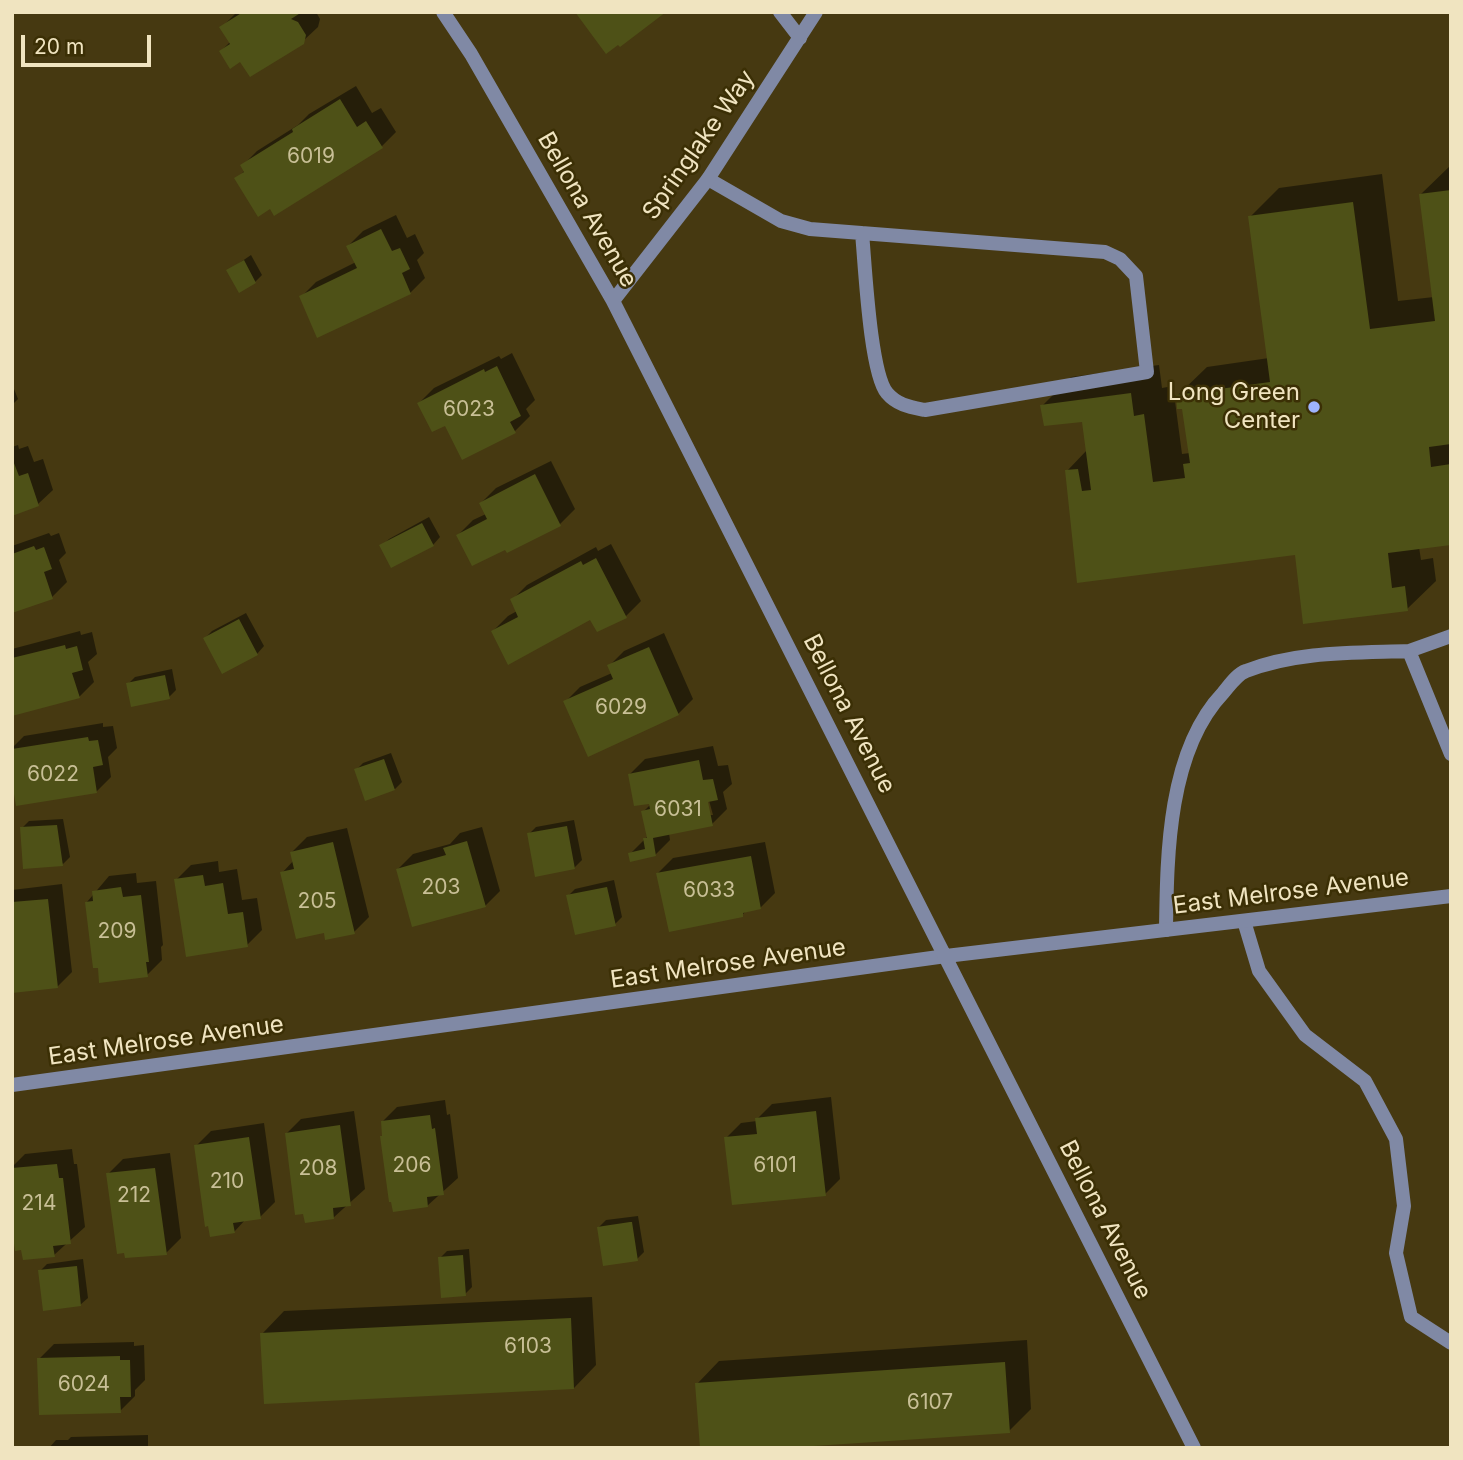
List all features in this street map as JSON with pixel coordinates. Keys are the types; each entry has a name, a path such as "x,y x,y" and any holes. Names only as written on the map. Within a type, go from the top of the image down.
{"street":[{"name":"Bellona Avenue","path":"443,12 471,54 613,301 1194,1448"},
{"path":"780,12 800,38"},
{"name":"Springlake Way","path":"613,301 708,179 816,12"},
{"path":"708,179 782,221 810,229 862,233 1105,252 1120,259 1136,276 1147,372 925,410 903,406 886,392 876,370 862,233"},
{"path":"1166,930 1167,853 1180,775 1206,710 1242,672 1299,656 1409,651 1451,636"},
{"path":"1409,651 1451,754"},
{"name":"East Melrose Avenue","path":"12,1085 946,956 1451,896"},
{"path":"1244,921 1259,971 1305,1035 1365,1081 1396,1139 1404,1206 1396,1253 1411,1317 1451,1343"}],"building":[{"path":"243,12 302,12 291,19 298,22 306,35 304,44 250,77 240,62 230,69 219,51 230,44 219,27"},
{"path":"575,12 666,12 620,47 618,45 606,54"},
{"path":"340,99 357,127 366,121 383,148 274,216 270,209 258,217 234,178 244,172 240,165"},
{"name":"Long Green Center","path":"1451,190 1451,444 1429,447 1431,467 1451,464 1451,545 1388,553 1392,588 1405,586 1408,611 1303,624 1295,555 1077,583 1065,470 1078,469 1082,491 1091,490 1082,422 1044,426 1040,405 1131,393 1134,416 1144,414 1153,482 1185,478 1183,464 1190,463 1182,409 1177,409 1176,395 1270,382 1248,216 1353,202 1370,329 1435,321 1419,194"},
{"path":"381,229 392,251 400,248 410,269 402,273 411,294 317,338 299,296 357,268 346,246"},
{"path":"244,260 256,283 239,293 226,270"},
{"path":"497,366 521,416 510,422 516,433 462,460 445,426 432,432 417,403 484,369 485,372"},
{"path":"12,458 19,476 28,473 39,506 12,516"},
{"path":"535,474 561,526 507,553 505,550 472,566 456,535 487,519 479,503"},
{"path":"422,523 434,546 391,568 379,545"},
{"path":"34,546 36,550 44,547 52,569 44,572 53,599 12,613 12,554"},
{"path":"596,558 627,618 597,632 590,620 508,665 491,631 518,617 510,599 581,561 583,565"},
{"path":"239,619 258,655 222,674 203,638"},
{"path":"65,645 66,649 77,646 83,670 72,673 80,698 12,716 12,658"},
{"path":"649,647 679,715 588,757 563,701 613,679 607,665"},
{"path":"165,675 170,699 131,707 126,683"},
{"path":"88,737 89,741 98,740 103,765 93,767 97,793 16,806 12,782 12,749"},
{"path":"384,759 395,790 365,801 354,769"},
{"path":"699,760 703,780 713,779 718,800 708,802 713,826 653,838 656,856 630,862 628,853 645,849 643,838 647,838 641,811 650,809 649,804 634,806 628,774"},
{"path":"57,825 63,866 23,869 20,827"},
{"path":"567,826 575,869 535,877 527,833"},
{"path":"467,841 486,907 412,927 396,869 446,855 443,848"},
{"path":"333,842 355,934 325,940 324,933 296,939 280,872 294,869 290,852"},
{"path":"751,856 761,909 743,913 743,917 669,932 656,873"},
{"path":"203,875 205,886 223,883 228,914 243,912 248,947 186,957 174,879"},
{"path":"121,887 123,897 141,895 149,962 146,962 148,977 99,983 98,968 93,968 85,902 93,901 92,891"},
{"path":"607,887 616,926 575,935 566,895"},
{"path":"48,899 58,988 12,993 12,902"},
{"path":"816,1111 826,1196 732,1205 724,1137 757,1134 755,1118"},
{"path":"430,1115 432,1129 435,1128 444,1195 427,1197 428,1207 393,1212 389,1202 380,1136 381,1121"},
{"path":"340,1125 351,1206 333,1208 334,1219 305,1223 303,1214 295,1215 285,1133"},
{"path":"249,1137 261,1219 233,1223 235,1233 210,1237 208,1226 205,1227 194,1145"},
{"path":"57,1164 59,1178 63,1178 71,1244 53,1246 55,1257 23,1260 21,1250 15,1251 12,1229 12,1168"},
{"path":"155,1168 167,1255 125,1258 124,1253 117,1254 106,1173"},
{"path":"632,1222 638,1261 603,1266 597,1227"},
{"path":"463,1255 466,1296 441,1298 438,1257"},
{"path":"77,1266 81,1306 43,1311 38,1270"},
{"path":"571,1318 574,1389 264,1404 260,1333"},
{"path":"120,1356 120,1360 130,1360 131,1397 120,1397 121,1413 39,1415 37,1358"},
{"path":"1005,1362 1010,1433 784,1448 700,1448 695,1383"}],"place":[{"name":"Long Green Center","path":"1314,407"}]}
